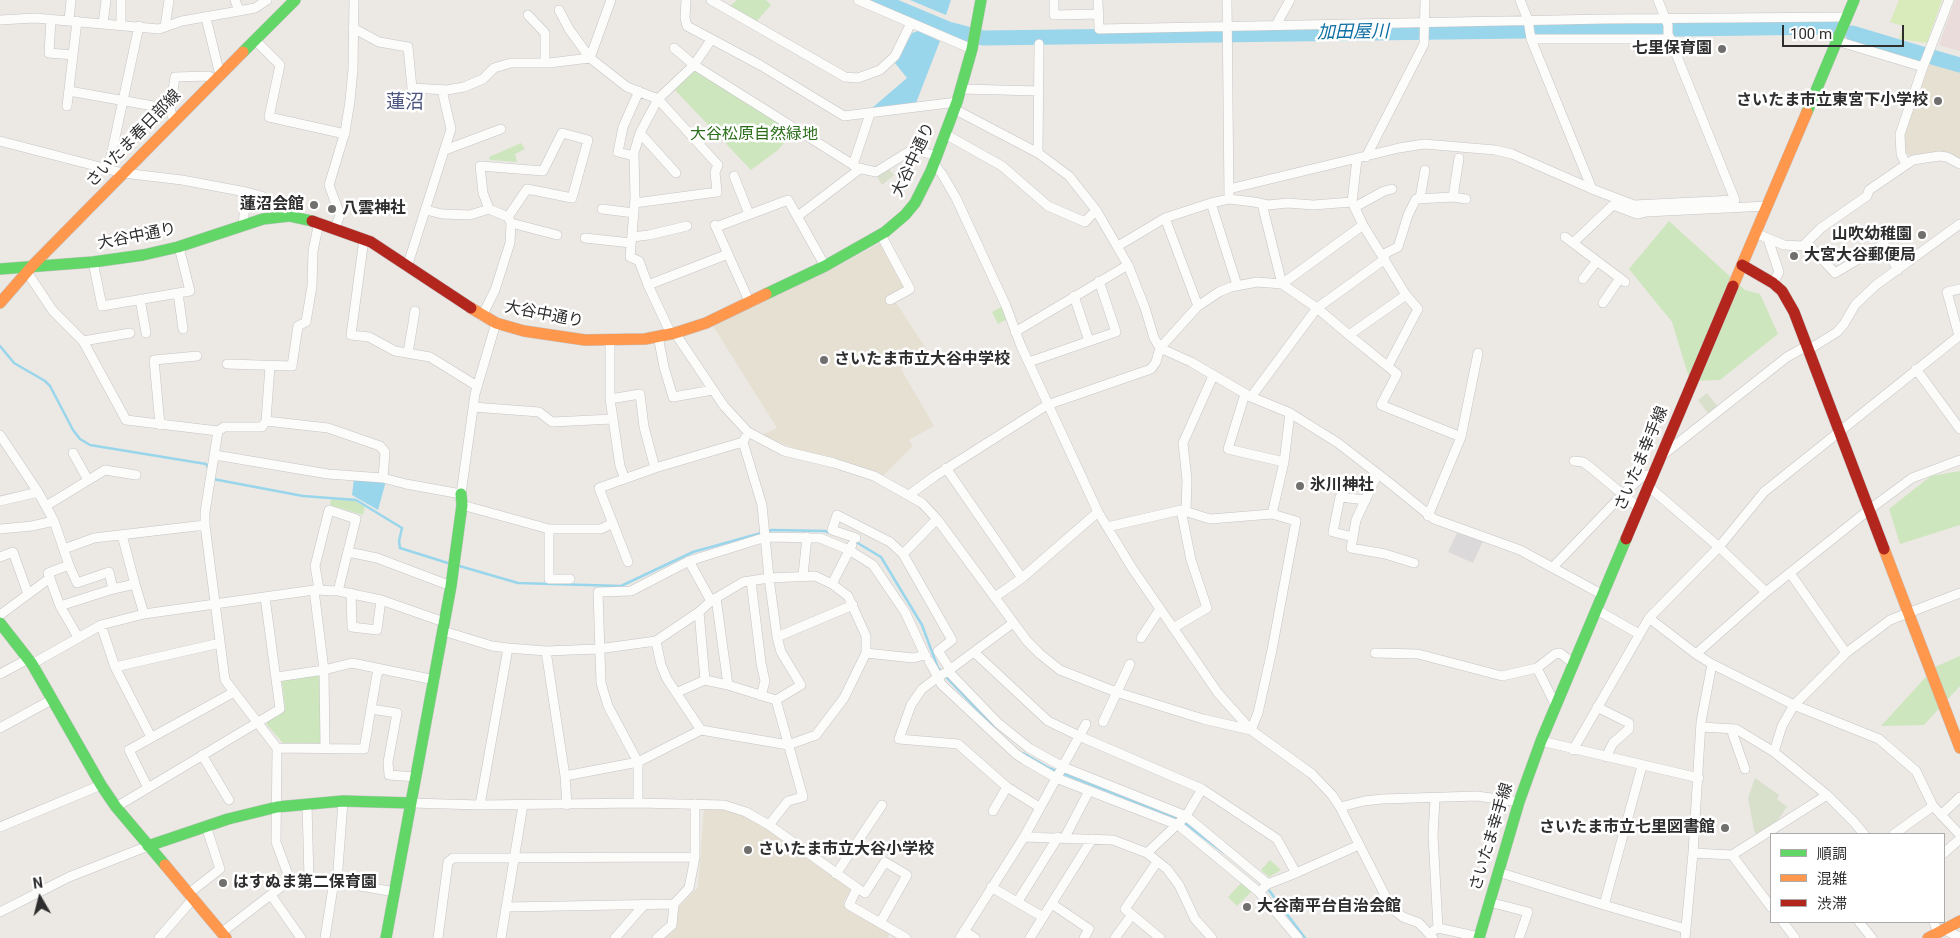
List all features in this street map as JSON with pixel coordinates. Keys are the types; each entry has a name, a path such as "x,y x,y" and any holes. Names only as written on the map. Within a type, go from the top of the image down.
{"street":[{"path":"67,106 73,55 73,20 70,0"},
{"path":"103,24 106,0"},
{"path":"121,0 121,25"},
{"path":"165,26 169,0"},
{"path":"235,0 239,11"},
{"path":"0,20 35,18 73,20 159,29 182,21 255,8 267,0"},
{"name":"さいたま春日部線","path":"0,303 30,269 174,120 295,0"},
{"path":"336,228 340,215 329,185 345,134 352,77 354,0"},
{"path":"590,58 611,0"},
{"path":"711,0 845,77 858,78 880,70 895,56 911,23"},
{"path":"858,0 972,49"},
{"name":"大谷中通り","path":"0,269 30,269 143,255 179,247 263,219 289,216 319,222 370,242 482,316 496,323 585,340 610,340 673,334 706,323 825,266 881,235 905,215 915,203 935,160 956,106 972,49 981,0"},
{"path":"1054,0 1054,15 1099,14"},
{"path":"1098,0 1099,28 1227,32 1276,25 1425,29 1528,20 1668,29"},
{"path":"1227,0 1229,199"},
{"path":"1276,25 1290,0"},
{"path":"1366,157 1424,44 1425,0"},
{"path":"1520,0 1528,20 1531,39 1592,189"},
{"path":"1573,242 1613,205 1638,214 1646,208 1735,200 1658,0"},
{"name":"さいたま幸手線","path":"1479,938 1519,802 1541,741 1854,0"},
{"path":"1906,164 1901,154 1900,134 1949,0"},
{"path":"683,1 687,26 760,65 844,116 956,106 1038,153 1069,176 1096,210 1128,265 1145,308 1154,338 1160,348 1191,362 1248,395 1290,414 1338,443 1362,460 1377,475 1392,484 1434,520 1520,550 1603,595"},
{"path":"559,10 568,29 590,58 627,87 658,99 718,165 715,172 717,192 635,203"},
{"path":"528,15 545,32 545,63"},
{"path":"1531,39 1847,17"},
{"path":"174,120 170,109 175,77 209,76 217,78 206,18"},
{"path":"51,19 49,53 73,55"},
{"path":"108,170 139,26"},
{"path":"353,28 379,42 408,47 412,88 442,90 464,87 482,79 494,68 511,63 545,63 590,58"},
{"path":"255,40 280,65 269,117 345,134"},
{"path":"711,40 694,65 658,99 640,133 634,156 635,203 630,257 638,260 648,285 673,334 724,406 748,432 784,451 834,463 874,476 922,503 937,519 1013,623 1040,654 1060,670 1116,692 1203,719 1251,730"},
{"path":"1837,41 1923,67"},
{"path":"1038,153 1039,44"},
{"path":"674,48 694,65 857,167 876,172 913,150 935,160 956,198 1006,306 1015,332 1047,405 1071,451 1098,512 1132,568 1218,693 1251,730 1321,782 1340,807 1394,910 1419,923 1431,935 1438,928 1433,835 1435,799"},
{"path":"961,89 1039,91"},
{"path":"407,267 452,129 442,90"},
{"path":"69,91 170,109"},
{"path":"634,156 618,152 623,127 638,92"},
{"path":"798,216 857,167 870,114"},
{"path":"445,150 501,129"},
{"path":"482,316 498,282 510,243 510,220 527,189 572,198 588,140 562,133 543,171 480,166 483,193 489,209 510,220 557,235"},
{"path":"640,133 676,173"},
{"path":"945,134 1002,166 1048,206 1085,222 1096,210"},
{"path":"0,141 108,170 182,180 246,192 261,196 285,210 289,216"},
{"path":"1229,189 1399,148 1424,144 1495,150 1512,154 1592,189 1646,208 1767,206"},
{"path":"1755,233 1795,247 1803,246 1821,228 1867,196 1869,190 1906,164 1919,158 1939,156 1947,157 1960,164"},
{"path":"1453,198 1459,158"},
{"path":"1356,159 1353,205 1363,226 1406,295 1418,309 1388,366"},
{"path":"1420,198 1425,170"},
{"path":"734,176 749,214"},
{"path":"1118,246 1166,218 1229,199 1268,205 1288,203 1353,205 1392,189"},
{"path":"243,226 246,192"},
{"path":"1284,462 1228,449 1248,395 1317,308 1398,247 1408,214 1416,198 1466,199"},
{"path":"749,301 715,226 788,200 825,266"},
{"path":"1211,203 1237,285"},
{"path":"1262,204 1282,284"},
{"path":"426,210 442,214 470,215 489,209"},
{"path":"602,209 634,213"},
{"path":"1166,218 1198,306"},
{"path":"227,364 292,366 298,326 306,322 312,286 313,251 319,222"},
{"path":"1661,456 1787,357 1808,348 1836,332 1844,324 1855,305 1865,294 1960,224"},
{"path":"584,238 632,240 687,226"},
{"path":"1282,284 1363,226"},
{"path":"881,235 910,289 890,300"},
{"path":"1565,236 1622,280 1603,303"},
{"path":"1768,238 1780,272 1773,283"},
{"path":"364,239 351,335 369,337 395,351 430,357 477,386"},
{"path":"1807,243 1835,273 1884,244 1898,270"},
{"path":"93,262 102,306 140,300 190,291 179,247"},
{"path":"648,285 728,254"},
{"path":"1584,280 1597,260"},
{"path":"1015,332 1128,265"},
{"path":"1742,265 1773,283 1788,300 1870,509 1960,748"},
{"path":"30,269 53,311 83,341 126,420 218,431"},
{"path":"1029,362 1116,332 1099,281"},
{"path":"909,495 946,468 1047,405 1151,370 1156,362 1160,348 1198,306 1219,292 1237,285 1257,282 1282,284 1317,308 1398,374 1381,405 1461,437"},
{"path":"1573,750 1649,618 1719,547 1764,492 1959,336 1947,292 1960,289"},
{"path":"178,293 183,329"},
{"path":"1349,336 1406,295"},
{"path":"1074,296 1090,341"},
{"path":"140,300 146,333"},
{"path":"408,353 415,312"},
{"path":"386,938 452,586 473,407 477,386 496,323"},
{"path":"83,341 130,333"},
{"path":"658,336 664,367 673,397 713,390"},
{"path":"610,340 610,398 620,466 625,479"},
{"path":"1428,516 1461,437 1478,353"},
{"path":"160,424 154,360 197,356"},
{"path":"270,366 266,421 262,427 224,426 218,431 205,512 205,525 225,680 276,748 276,842 290,880"},
{"path":"1916,369 1960,429"},
{"path":"1174,628 1207,608 1191,560 1184,511 1188,480 1183,443 1213,376"},
{"path":"610,398 640,394 644,427 655,468"},
{"path":"473,407 539,412 552,422 613,419"},
{"path":"1272,514 1284,462 1290,414"},
{"path":"266,421 328,428 380,446 385,452 383,478"},
{"path":"678,692 705,680 776,700 801,685 782,652 777,637 762,504 743,442 748,432"},
{"path":"0,435 38,492 54,521 76,582 109,572 113,589"},
{"path":"628,562 599,488 655,468 743,442"},
{"path":"73,453 88,480"},
{"path":"215,455 328,474 383,478 462,500 549,529 601,529 612,523"},
{"path":"1696,654 1766,592 1912,478 1960,460"},
{"path":"1574,461 1583,462 1590,467 1639,508"},
{"path":"946,468 1022,578"},
{"path":"46,506 105,470 136,475"},
{"path":"1377,475 1356,520 1351,548 1385,554 1414,562"},
{"path":"1553,567 1623,494 1644,475 1653,475"},
{"path":"1648,486 1719,547 1766,592"},
{"path":"0,501 38,492"},
{"path":"1353,537 1332,532 1340,497 1366,500"},
{"path":"325,748 324,670 315,566 329,510 356,519 338,591"},
{"path":"1108,527 1184,511 1210,519 1272,514 1296,521 1272,650 1258,713 1251,730"},
{"path":"995,597 1022,578 1098,512"},
{"path":"1182,821 1089,791 1060,772 998,723 945,673 927,658 904,612 874,565 853,543 832,530 838,515 890,542 902,554 952,640 938,651 945,673 942,684 1016,754 1060,772 1182,821 1264,887 1298,938"},
{"path":"902,554 937,519"},
{"path":"0,529 32,526 54,521"},
{"path":"64,549 94,538 205,525"},
{"path":"832,584 862,527"},
{"path":"549,529 549,579 570,580"},
{"path":"638,803 638,762 608,706 600,683 598,592 631,591 689,561 765,533 853,543"},
{"path":"122,535 144,614"},
{"path":"803,576 806,537"},
{"path":"0,556 13,552 28,594"},
{"path":"348,552 377,558 452,586"},
{"path":"689,561 713,599 728,685"},
{"path":"69,565 48,573 60,606 78,637"},
{"path":"1790,573 1846,653"},
{"path":"0,674 30,662 101,626 144,614 317,589 351,593 381,600 492,646 546,651 598,649 656,641 699,612 713,599 743,582 769,578 815,576 832,584 848,596 866,636 866,653 844,698 816,735 788,745 701,730 638,762 566,776"},
{"path":"0,615 50,578"},
{"path":"752,581 761,663 765,681 761,696"},
{"path":"60,606 135,584"},
{"path":"351,593 352,627 377,630 381,600"},
{"path":"1774,752 1782,726 1794,705 1846,653 1890,620 1960,593"},
{"path":"116,807 280,709 265,597"},
{"path":"777,637 853,605"},
{"path":"1141,638 1160,608"},
{"path":"1597,610 1639,634"},
{"path":"699,612 705,680"},
{"path":"1649,618 1712,664 1794,705 1879,739 1916,771 1933,806 1960,834"},
{"path":"0,623 30,662 101,785 116,807 224,935 290,880 335,881 395,892"},
{"path":"1013,623 922,689 911,705 899,739 958,744 1007,787 1040,807"},
{"path":"101,626 115,667 151,737"},
{"path":"656,641 661,665 668,679 701,730"},
{"path":"115,667 220,643"},
{"path":"480,805 508,648"},
{"path":"546,651 566,776 567,804"},
{"path":"974,652 1039,714 1058,726 1202,789 1277,839 1296,873"},
{"path":"866,653 927,658"},
{"path":"1375,654 1418,654 1502,676 1537,668 1555,654 1560,653 1574,664"},
{"path":"277,677 324,670 352,663 435,680"},
{"path":"1103,722 1130,664"},
{"path":"1498,872 1685,934 1699,778 1701,727 1712,664"},
{"path":"1537,668 1556,706"},
{"path":"276,748 364,749 377,674 381,669"},
{"path":"148,788 129,750 234,692"},
{"path":"0,728 53,699"},
{"path":"769,824 788,801 803,797 776,700"},
{"path":"1597,707 1629,723 1629,729 1613,744 1606,757"},
{"path":"371,709 398,713 388,762 389,775 416,777"},
{"path":"975,938 962,935 1024,837 1086,724"},
{"path":"1701,727 1736,729 1774,752 1827,795 1863,833"},
{"path":"1731,729 1744,769"},
{"path":"1541,741 1699,778"},
{"path":"202,755 229,800"},
{"path":"1604,906 1642,766"},
{"path":"0,828 101,785"},
{"path":"993,811 1007,787"},
{"path":"1147,853 1182,821 1202,789"},
{"path":"1018,901 1089,791"},
{"path":"1693,853 1732,856 1827,795"},
{"path":"1340,807 1364,801 1477,796 1519,802"},
{"path":"1941,815 1960,797"},
{"path":"325,938 335,881 343,802"},
{"path":"0,912 69,877 148,846 228,819 276,808 343,802 480,805 638,803 724,805 746,812 769,824 865,893 885,862 907,875 880,923"},
{"path":"307,804 309,879"},
{"path":"657,938 672,925 674,904 689,888 695,857 695,804"},
{"path":"501,938 524,805"},
{"path":"836,874 882,805"},
{"path":"1895,833 1933,806"},
{"path":"158,938 191,896 220,869 206,826"},
{"path":"1024,837 1113,840 1147,853 1167,869 1179,885 1195,919 1212,938"},
{"path":"1030,938 1092,839"},
{"path":"1945,852 1960,839"},
{"path":"1264,887 1359,845"},
{"path":"1732,856 1770,906"},
{"path":"438,938 448,862 452,858 695,857"},
{"path":"1157,862 1125,909 1131,916 1160,938"},
{"path":"991,887 1044,917"},
{"path":"857,888 849,905 906,938"},
{"path":"271,894 301,938"},
{"path":"1489,902 1528,912 1519,938"},
{"path":"507,907 674,904"},
{"path":"1052,904 1089,929 1084,938"},
{"path":"615,938 643,906"},
{"path":"1115,938 1131,916"},
{"path":"1936,931 1960,921"},
{"path":"1784,923 1795,938"},
{"path":"1860,923 1872,938"},
{"path":"1438,928 1479,938"},
{"path":"1936,931 1960,936"}],"shaded area":[{"path":"1955,0 1960,0 1960,51 1939,45"},
{"name":"さいたま市立東宮下小学校","path":"1930,62 1960,71 1960,160 1948,153 1936,152 1911,156 1905,152 1905,132"},
{"name":"さいたま市立大谷中学校","path":"882,242 906,286 895,301 928,352 901,369 934,426 909,440 913,446 883,476 793,448 762,435 777,428 713,326 805,280 826,272"},
{"path":"1457,533 1483,541 1473,563 1448,552"},
{"name":"さいたま市立大谷小学校","path":"704,808 742,812 852,888 843,903 890,933 887,938 662,938 674,927 678,908 698,887"}],"green space":[{"path":"737,0 766,0 771,5 756,22 730,6"},
{"path":"1899,0 1942,0 1927,43 1899,39 1903,26 1890,22"},
{"name":"大谷松原自然緑地","path":"694,67 794,132 778,150 751,170 673,88"},
{"path":"521,143 525,149 515,154 517,162 490,160 489,157"},
{"path":"888,168 894,175 882,185 876,174"},
{"path":"1669,221 1745,290 1760,294 1778,334 1720,380 1690,381 1672,322 1629,269"},
{"path":"1001,307 1007,319 998,324 992,312"},
{"path":"1707,393 1718,407 1709,415 1698,400"},
{"path":"1960,471 1960,525 1900,544 1889,509 1931,476"},
{"path":"331,499 355,501 365,507 363,515 330,505"},
{"path":"1960,656 1960,686 1924,725 1881,726 1935,667"},
{"path":"320,674 321,743 283,743 267,725 267,719 285,708 282,681 284,678"},
{"path":"1755,778 1779,795 1777,799 1787,807 1777,821 1756,834 1748,798"},
{"path":"1270,860 1281,870 1269,877 1261,870"},
{"path":"1243,881 1253,890 1237,906 1228,897"}],"water":[{"path":"910,0 951,0 946,15"},
{"path":"918,31 940,41 916,103 872,108 907,78 895,63 912,33"},
{"path":"354,479 386,481 378,510 352,495"}],"waterway":[{"name":"加田屋川","path":"879,0 948,29 983,38 1833,27"},
{"name":"加田屋川","path":"1852,33 1922,54"},
{"name":"加田屋川","path":"1932,57 1960,65"},
{"path":"0,346 14,363 45,381 50,386 73,430 80,439 90,445 206,464 209,469"},
{"path":"213,479 303,496 356,500 402,528 399,541 400,548 451,564"},
{"path":"456,565 518,583 621,586 693,552 772,530 825,531 830,533"},
{"path":"856,542 881,557 922,625 938,668 942,672"},
{"path":"945,676 995,728"},
{"path":"1023,753 1049,768 1179,819"},
{"path":"1183,822 1223,852"},
{"path":"1268,889 1305,938"}],"traffic: fast":[{"path":"243,52 295,0"},
{"path":"766,294 825,266 885,232 905,215 915,203 931,171 957,102 972,49 981,0"},
{"path":"1807,112 1854,0"},
{"path":"0,269 93,262 143,255 178,247 263,219 289,216 312,221"},
{"path":"386,938 451,586 462,505 461,494"},
{"path":"1479,938 1519,802 1541,741 1626,539"},
{"path":"0,623 32,664 101,785 116,807 165,865"},
{"path":"148,846 228,819 277,807 343,801 411,803"}],"traffic: slow":[{"path":"0,303 33,265 243,52"},
{"path":"1733,286 1807,112"},
{"path":"471,308 496,323 524,331 585,340 645,339 675,333 706,323 766,294"},
{"path":"1884,549 1960,748"},
{"path":"165,865 226,938"},
{"path":"1928,938 1960,921"}],"traffic: jam":[{"path":"312,221 371,242 471,308"},
{"path":"1742,265 1773,283 1782,291 1794,312 1884,549"},
{"path":"1626,539 1733,286"}],"place":[{"name":"七里保育園","path":"1722,49"},
{"name":"さいたま市立東宮下小学校","path":"1938,101"},
{"name":"蓮沼会館","path":"314,205"},
{"name":"八雲神社","path":"332,209"},
{"name":"山吹幼稚園","path":"1922,235"},
{"name":"大宮大谷郵便局","path":"1794,256"},
{"name":"さいたま市立大谷中学校","path":"824,360"},
{"name":"氷川神社","path":"1300,486"},
{"name":"さいたま市立七里図書館","path":"1725,828"},
{"name":"さいたま市立大谷小学校","path":"748,850"},
{"name":"はすぬま第二保育園","path":"223,883"},
{"name":"大谷南平台自治会館","path":"1247,907"}],"district":[{"name":"蓮沼","path":"405,103"}]}
